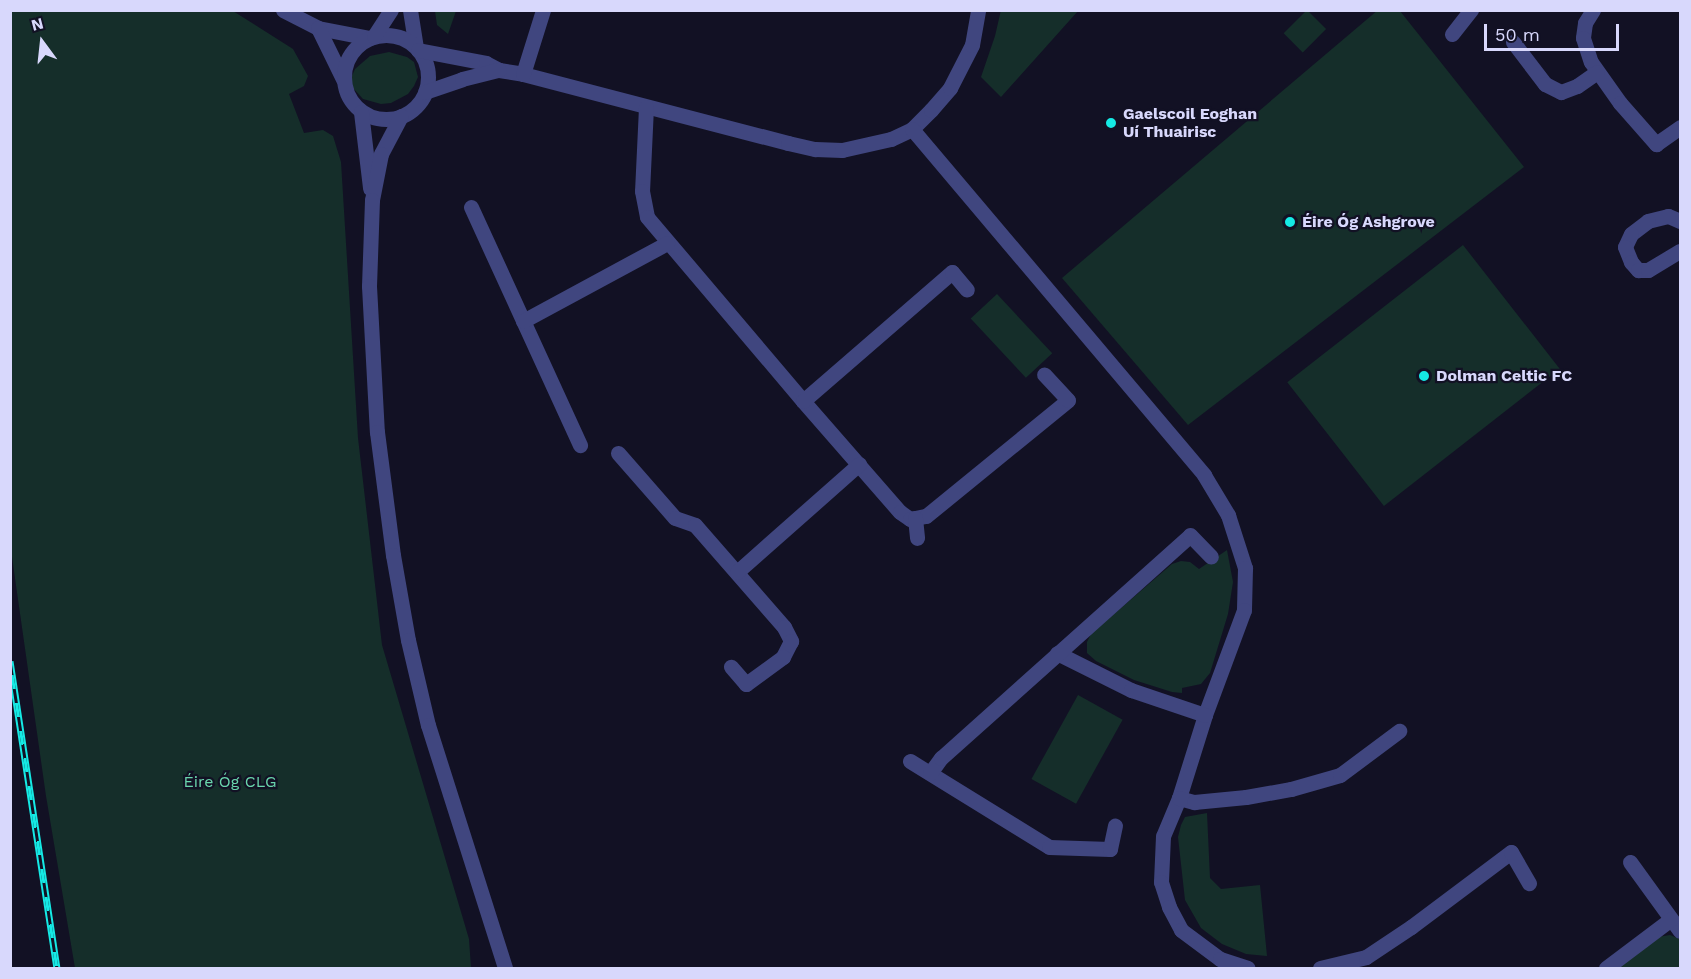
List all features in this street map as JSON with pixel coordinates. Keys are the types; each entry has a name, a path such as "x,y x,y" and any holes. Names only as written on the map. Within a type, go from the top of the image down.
{"street":[{"path":"283,10 318,28 372,37 396,36 417,49 486,63 499,70 523,74 816,149 842,150 870,145 912,129 950,88 972,45 974,11"},
{"path":"343,79 347,59 353,50 372,37 391,10"},
{"path":"361,112 381,119 401,116 416,107 425,92 427,70 417,49 410,10"},
{"path":"523,74 543,10"},
{"path":"1452,34 1471,10"},
{"path":"1593,10 1585,24 1583,38 1591,62 1620,104 1656,144 1680,127"},
{"path":"318,28 343,79 347,94 361,112 372,200"},
{"path":"1513,42 1545,84 1561,92 1577,86 1597,72"},
{"path":"425,92 462,79 499,70"},
{"path":"646,106 642,191 647,217 803,401 900,512 910,519 926,516 1068,400 1044,374"},
{"path":"401,116 381,154 372,200 369,286 373,388 393,555 408,640 428,725 505,969"},
{"path":"912,129 1204,475 1228,515 1245,568 1244,610 1205,715 1179,798 1163,836 1161,882 1169,907 1181,930 1220,959 1248,969"},
{"path":"471,207 580,445"},
{"path":"1680,221 1668,216 1648,221 1631,234 1625,247 1631,262 1638,270 1648,270 1680,251"},
{"path":"523,321 667,243"},
{"path":"803,401 952,272 967,290"},
{"path":"618,453 675,518 695,525 784,627 791,641 783,657 747,684 731,667"},
{"path":"737,572 859,464"},
{"path":"915,518 917,538"},
{"path":"930,773 941,758 1190,535 1211,557"},
{"path":"1057,653 1131,690 1205,715"},
{"path":"1179,798 1194,802 1246,796 1291,789 1340,775 1399,732"},
{"path":"910,761 1048,847 1110,849 1115,826"},
{"path":"1320,969 1366,957 1411,927 1511,852 1529,883"},
{"path":"1606,969 1676,925 1630,862"}],"green space":[{"path":"1001,10 1078,11 1001,97 981,77"},
{"path":"1307,10 1326,29 1303,52 1284,33"},
{"name":"Éire Óg Ashgrove","path":"1378,10 1400,11 1524,167 1188,425 1062,278"},
{"name":"Éire Óg CLG","path":"10,11 233,11 293,49 308,76 304,86 289,94 304,133 323,130 333,136 341,162 358,438 382,645 469,939 471,968 75,968 46,796 10,543"},
{"path":"435,11 456,11 448,34 437,25"},
{"path":"389,52 407,57 414,62 418,77 414,86 408,94 391,103 381,104 363,99 352,87 351,78 355,69 370,56"},
{"name":"Dolman Celtic FC","path":"1463,245 1560,369 1384,506 1287,382"},
{"path":"997,294 1052,353 1026,378 971,319"},
{"path":"1227,550 1233,582 1228,614 1210,673 1201,684 1182,688 1182,693 1172,692 1134,680 1096,661 1087,653 1087,642 1091,634 1172,564 1181,561 1190,562 1199,569"},
{"path":"1078,695 1123,720 1076,804 1031,779"},
{"path":"1207,813 1210,878 1221,889 1260,885 1267,956 1246,954 1222,944 1201,928 1185,900 1178,837 1181,825 1185,817"},
{"path":"1670,935 1680,939 1680,968 1616,968 1658,937"}],"railway":[{"path":"10,661 57,968"}],"place":[{"name":"Gaelscoil Eoghan Uí Thuairisc","path":"1111,123"},
{"name":"Éire Óg Ashgrove","path":"1290,222"},
{"name":"Dolman Celtic FC","path":"1424,376"}]}
